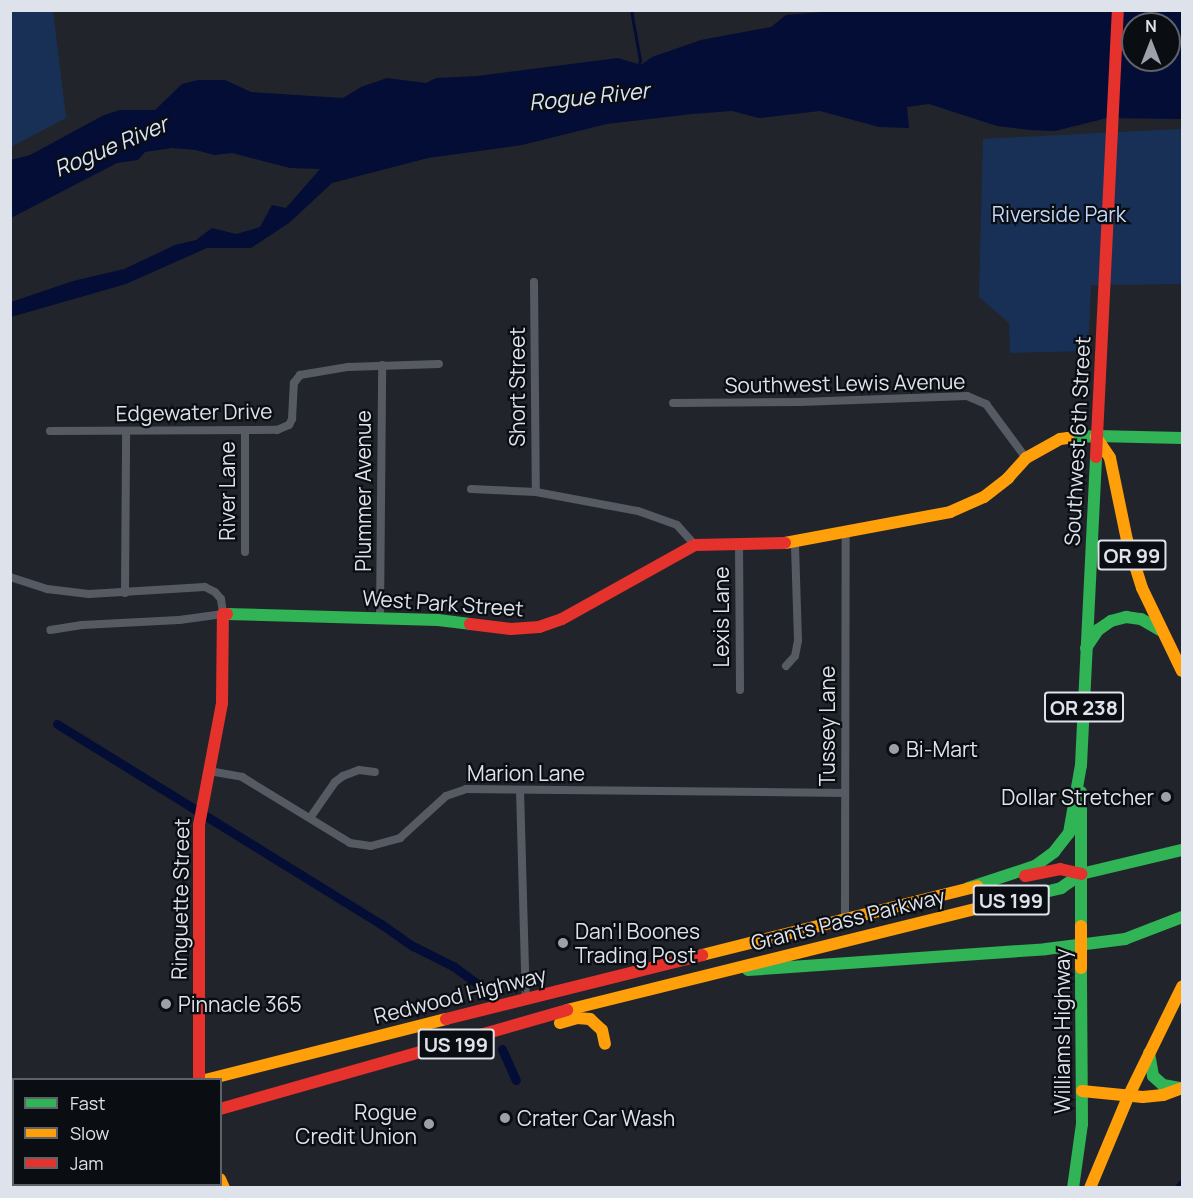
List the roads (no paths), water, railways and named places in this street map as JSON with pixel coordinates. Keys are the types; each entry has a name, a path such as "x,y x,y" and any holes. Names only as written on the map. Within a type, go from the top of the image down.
{"main road":[{"name":"Southwest 6th Street","path":"1081,874 1081,765 1085,650 1118,10"},
{"name":"West Park Street","path":"223,614 380,617 438,620 511,629 539,627 562,619 695,545 795,543 965,507 995,489 1026,458 1060,440 1096,436 1182,438"},
{"name":"OR 99","path":"1096,436 1110,458 1127,540 1160,630 1178,656 1182,671"},
{"name":"Ringuette Street","path":"199,1078 199,825 222,703 223,614"},
{"path":"1085,650 1098,630 1111,621 1126,617 1141,620 1160,630"},
{"path":"968,888 1035,866 1054,852 1069,833 1081,765"},
{"name":"Grants Pass Parkway","path":"691,977 1061,888 1081,874 1182,850"},
{"name":"Grants Pass Parkway","path":"968,888 1060,869 1081,874"},
{"name":"Williams Highway","path":"1073,1188 1079,1158 1082,1091 1081,874"},
{"name":"Redwood Highway","path":"213,1078 968,888"},
{"path":"691,977 749,970 1057,947 1125,939 1182,917"},
{"name":"Redwood Highway","path":"222,1108 432,1051 609,998 691,977"},
{"path":"1090,1188 1106,1155 1128,1097 1182,987"},
{"path":"432,1051 481,1046 577,1018 590,1019 602,1030 605,1044"},
{"path":"1149,1052 1149,1063 1153,1076 1163,1085 1182,1088"},
{"path":"1082,1091 1128,1097 1163,1095 1182,1088"}],"street":[{"name":"Short Street","path":"534,282 536,492"},
{"name":"Edgewater Drive","path":"50,432 277,430 289,425 294,410 294,383 300,375 382,365 439,364"},
{"name":"Plummer Avenue","path":"380,617 382,365"},
{"name":"Southwest Lewis Avenue","path":"673,403 800,402 967,396 986,404 1026,458"},
{"name":"River Lane","path":"245,430 245,552"},
{"path":"126,431 126,593"},
{"path":"471,489 536,492 608,504 663,518 677,525 695,545"},
{"name":"Tussey Lane","path":"845,918 846,533"},
{"name":"Lexis Lane","path":"739,543 740,690"},
{"path":"786,666 795,656 798,641 795,543"},
{"path":"10,577 65,592 126,593 204,587 215,592 221,599 223,614 179,620 82,625 50,630"},
{"path":"310,818 335,782 343,776 359,770 375,772"},
{"name":"Marion Lane","path":"209,771 242,777 351,843 371,846 400,838 446,796 457,792 520,790 845,793"},
{"path":"520,790 526,999"}],"water":[{"name":"Rogue River","path":"846,10 1182,11 1182,119 1107,118 1055,131 1030,130 997,126 929,104 907,107 909,128 879,127 820,111 759,118 732,111 607,124 522,145 428,158 332,183 289,223 251,248 207,248 126,284 11,317 11,302 73,281 124,269 175,245 196,240 212,228 236,234 260,227 272,205 286,208 320,169 290,168 232,153 214,155 196,150 172,148 145,152 138,160 117,163 11,218 11,160 30,155 104,115 120,110 155,110 182,84 198,80 225,80 251,92 343,98 361,87 387,78 426,83 436,78 477,76 618,58 641,65 652,57 701,40 771,27 786,15"}],"waterway":[{"path":"631,10 640,60 638,67"},
{"path":"57,724 413,946 453,966 474,981 487,996"},
{"path":"502,1049 516,1080"},
{"path":"1179,1188 1182,1184"}],"place":[{"name":"Bi-Mart","path":"894,749"},
{"name":"Dollar Stretcher","path":"1166,797"},
{"name":"Dan'l Boones Trading Post","path":"563,943"},
{"name":"Pinnacle 365","path":"166,1004"},
{"name":"Crater Car Wash","path":"505,1118"},
{"name":"Rogue Credit Union","path":"429,1124"}],"park label":[{"name":"Riverside Park","path":"1059,214"}]}
